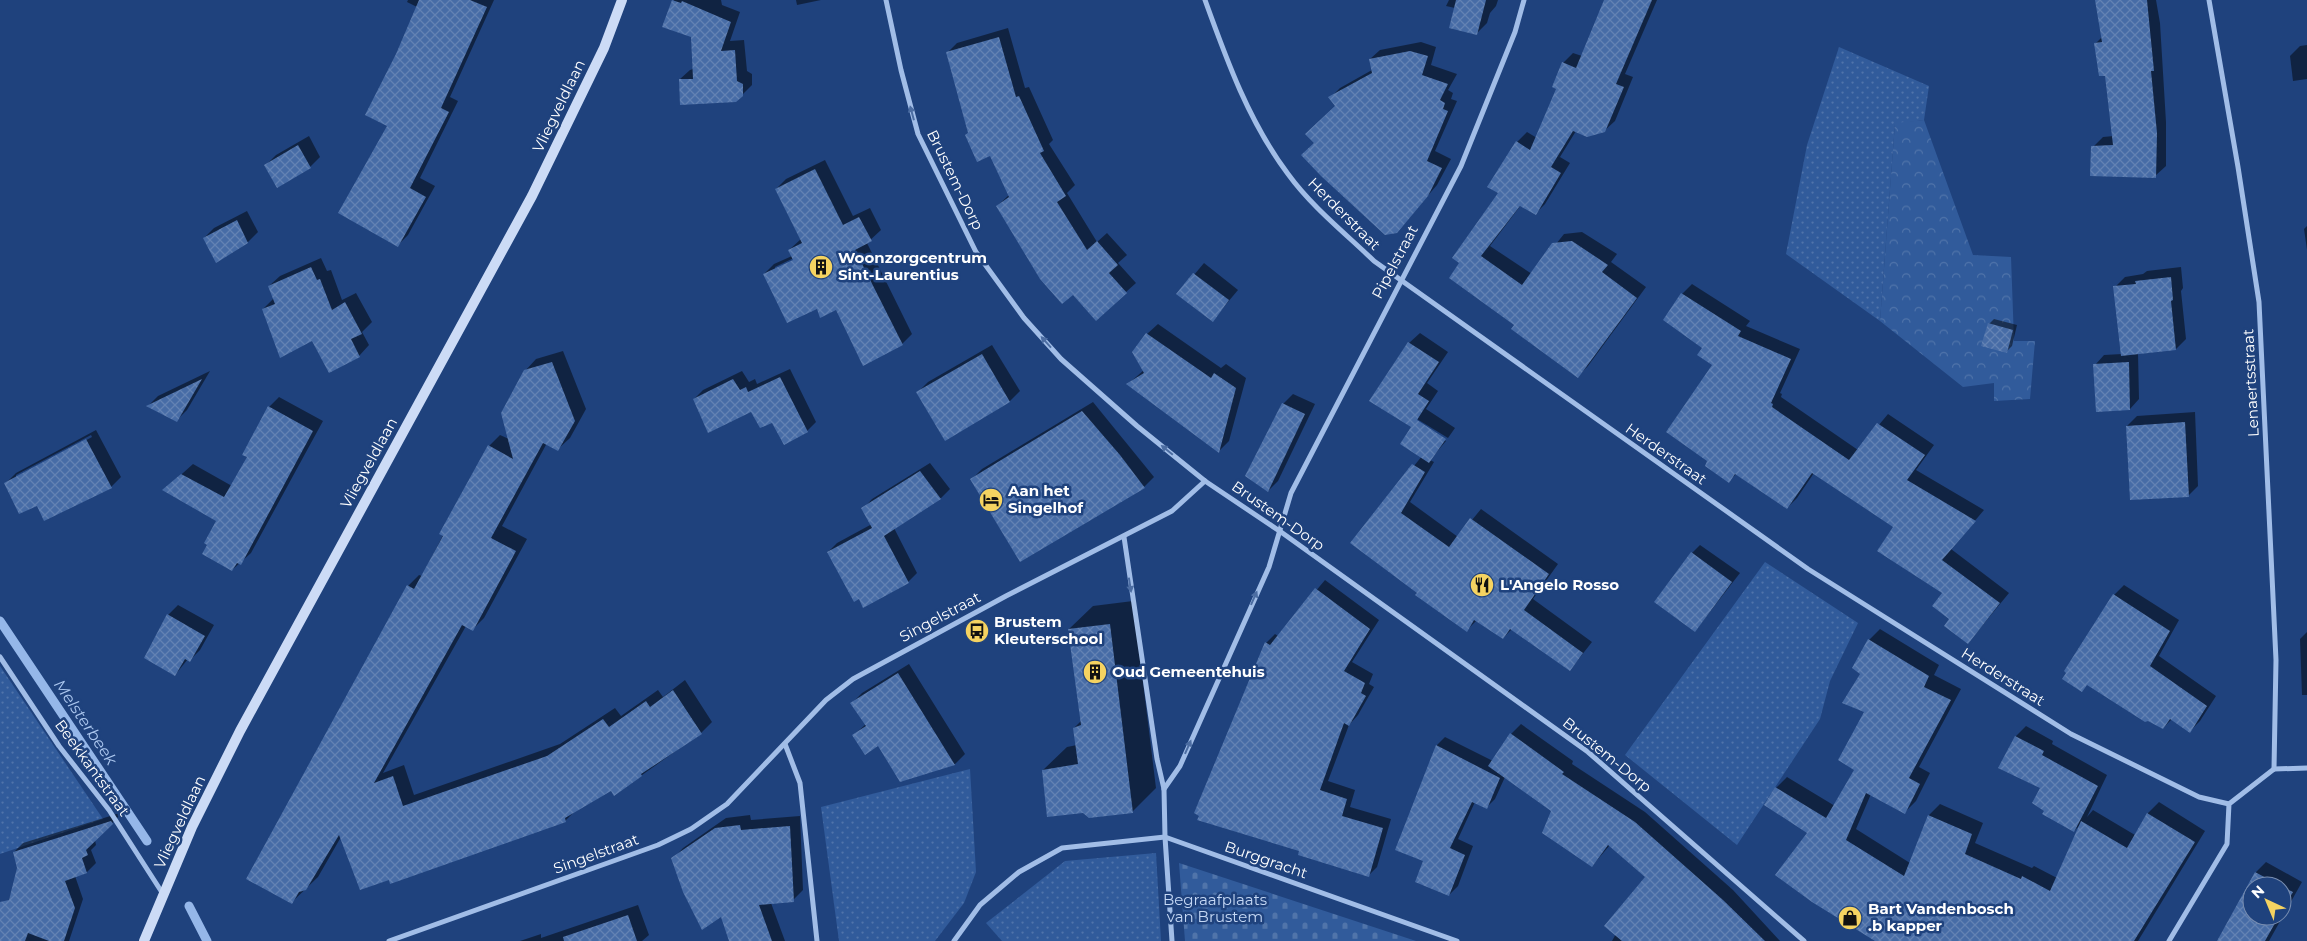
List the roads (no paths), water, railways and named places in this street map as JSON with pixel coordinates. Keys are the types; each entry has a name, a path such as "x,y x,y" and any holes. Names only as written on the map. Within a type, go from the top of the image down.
{"main road":[{"name":"Vliegveldlaan","path":"144,941 192,827 240,732 540,179 604,48 622,0"}],"street":[{"name":"Brustem-Dorp","path":"886,0 900,70 918,134 976,252 1024,318 1061,359 1137,426 1205,481 1281,532 1588,752 1804,941"},
{"name":"Herderstraat","path":"1205,0 1250,116 1288,175 1317,207 1374,261 1816,574 2071,734 2199,798 2229,804"},
{"name":"Pipelstraat","path":"1281,532 1291,493 1400,280 1461,166 1515,32 1524,0"},
{"name":"Lenaertsstraat","path":"2209,0 2259,302 2276,660 2274,769"},
{"name":"Singelstraat","path":"389,941 658,845 691,829 727,804 826,700 853,678 1006,596 1172,511 1205,481"},
{"path":"1164,789 1180,766 1269,566 1281,532"},
{"path":"1124,537 1157,760 1164,789 1165,837 1172,941"},
{"name":"Beekkantstraat","path":"0,656 59,746 109,810 163,894"},
{"path":"785,744 800,783 817,941"},
{"path":"2169,941 2227,844 2229,804 2274,769 2307,768"},
{"path":"954,941 980,905 1018,872 1062,848 1165,837"},
{"name":"Burggracht","path":"1165,837 1457,941"}],"waterway":[{"name":"Melsterbeek","path":"0,621 147,841"},
{"name":"Melsterbeek","path":"189,906 207,941"}],"place":[{"name":"Woonzorgcentrum Sint-Laurentius","path":"821,267"},
{"name":"Aan het Singelhof","path":"991,500"},
{"name":"L'Angelo Rosso","path":"1482,585"},
{"name":"Brustem Kleuterschool","path":"977,631"},
{"name":"Oud Gemeentehuis","path":"1095,672"},
{"name":"Bart Vandenbosch .b kapper","path":"1850,918"}],"park label":[{"name":"Begraafplaats van Brustem","path":"1215,908"}]}
